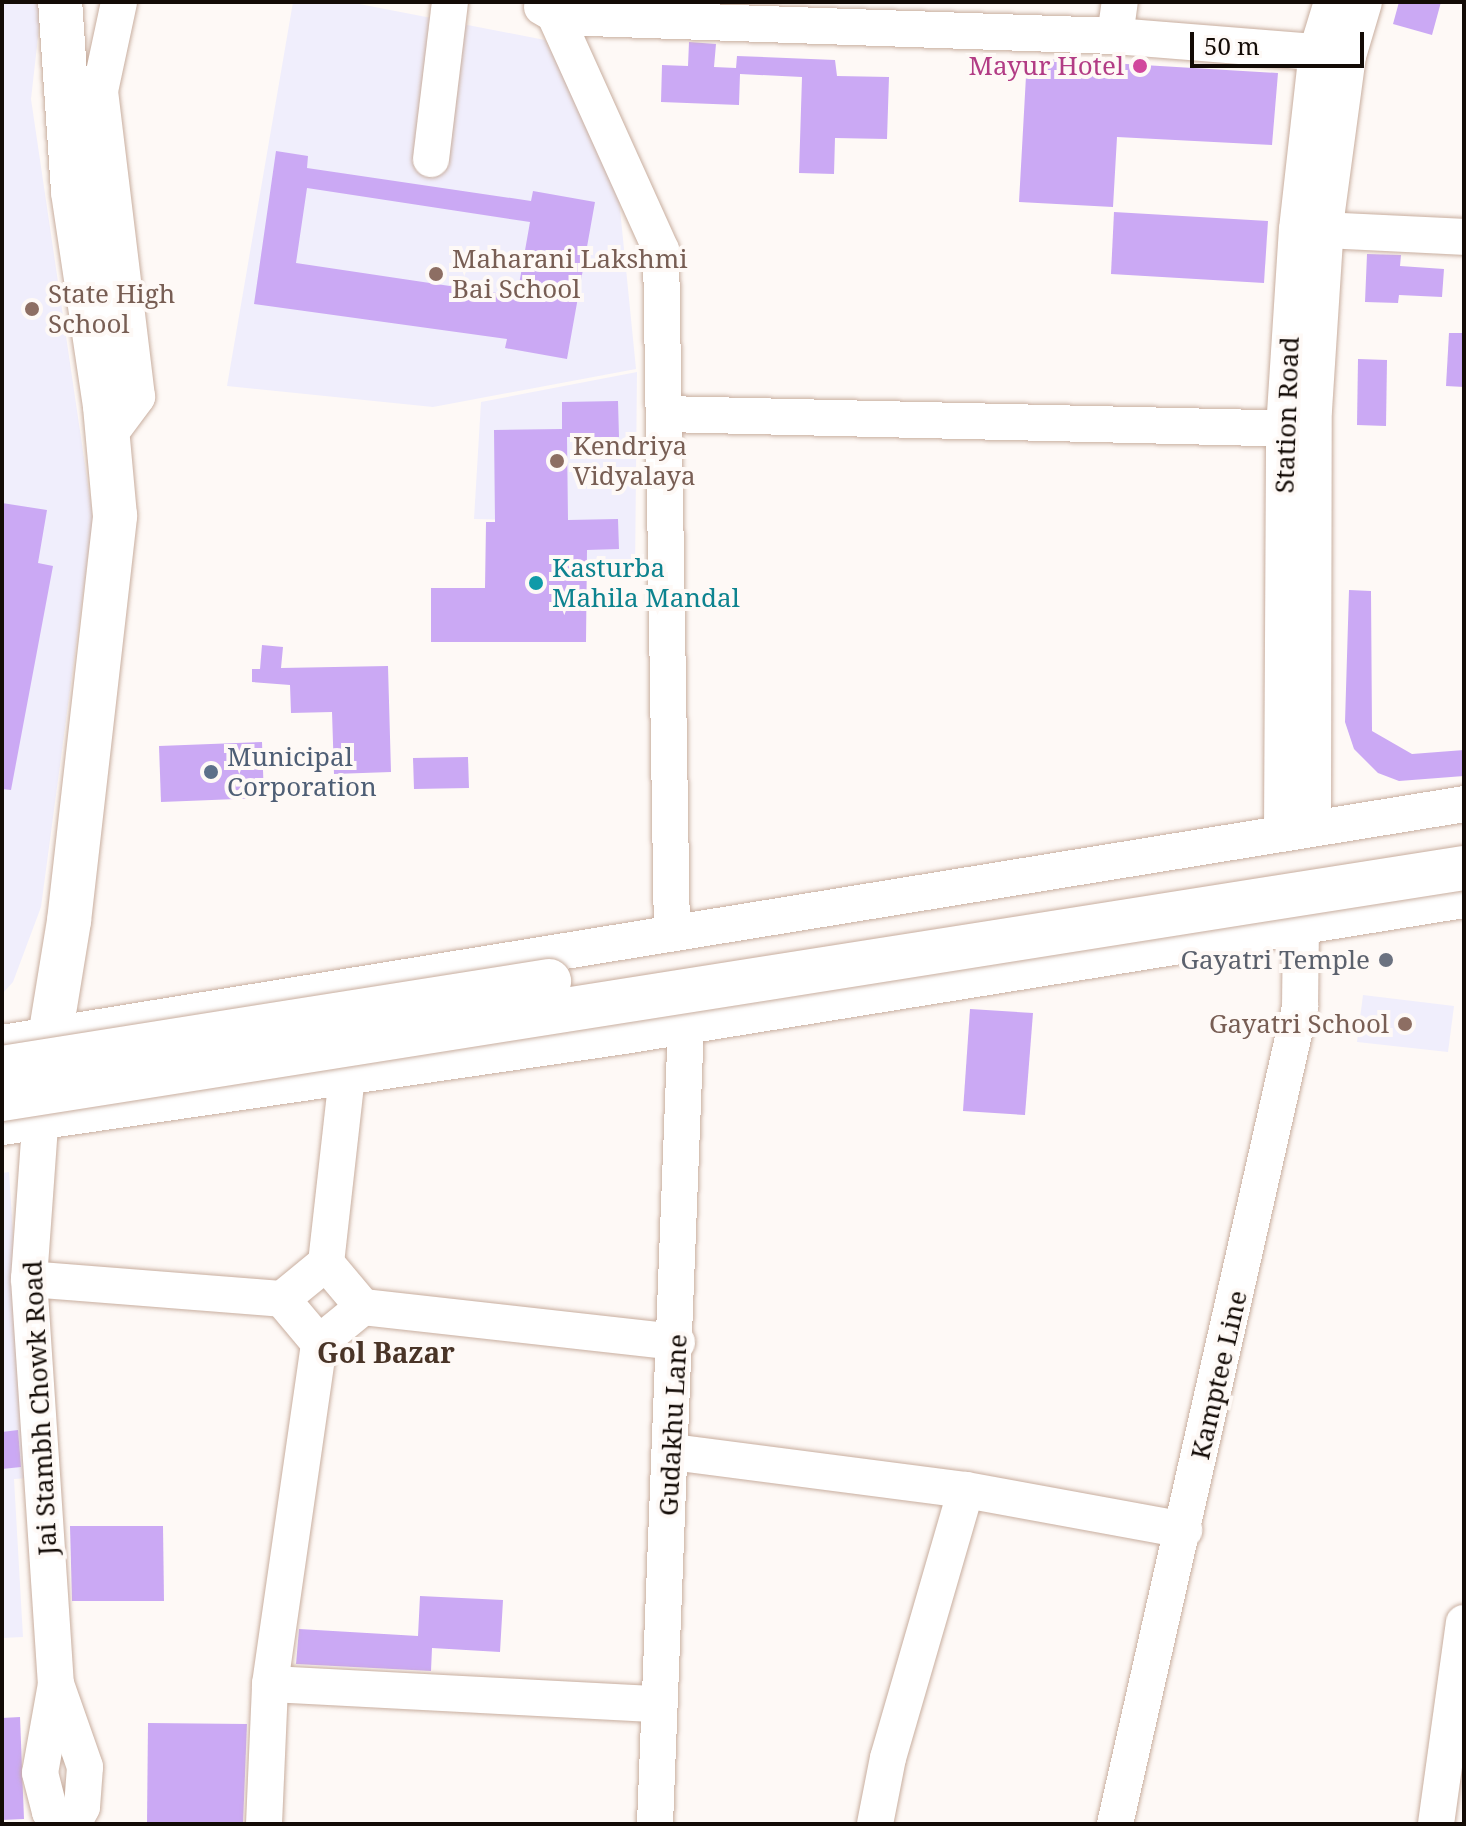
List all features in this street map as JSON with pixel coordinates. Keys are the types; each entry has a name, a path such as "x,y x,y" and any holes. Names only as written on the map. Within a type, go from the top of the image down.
{"main road":[{"path":"50,1037 69,921 115,516 107,421 73,191 60,2"},
{"path":"2,1068 1464,839"},
{"path":"2,1099 1464,868"}],"street":[{"path":"107,421 137,397 100,91 119,2"},
{"path":"431,159 450,2"},
{"name":"Station Road","path":"1297,830 1299,429 1311,229 1333,53 1332,2"},
{"name":"Station Road","path":"1333,53 1364,2"},
{"path":"672,933 661,250 548,7 1117,19 1333,53"},
{"path":"1311,229 1464,237"},
{"path":"664,414 1299,429"},
{"path":"2,1043 1464,804"},
{"path":"2,1127 686,1025 1464,900"},
{"name":"Kamptee Line","path":"1115,1824 1300,1007 1301,924"},
{"name":"Gudakhu Lane","path":"655,1824 658,1704 677,1342 686,1025"},
{"name":"Jai Stambh Chowk Road","path":"50,1037 40,1121 29,1279 56,1684 40,1773 50,1812 59,1824"},
{"path":"29,1279 282,1299 326,1263 347,1076"},
{"path":"326,1263 363,1307 677,1342"},
{"path":"282,1299 319,1343"},
{"path":"264,1824 270,1684 319,1343 363,1307"},
{"path":"672,1452 966,1490 1184,1530"},
{"path":"875,1824 888,1758 966,1490"},
{"path":"1436,1824 1464,1623"},
{"name":"Jai Stambh Chowk Road","path":"56,1684 85,1767 82,1807 73,1824"},
{"path":"270,1684 658,1704"}],"shaded area":[{"name":"State High School","path":"2,2 42,2 31,99 93,519 41,907 13,982 2,994"},
{"name":"Maharani Lakshmi Bai School","path":"293,2 349,2 545,40 617,179 636,369 433,407 227,386"},
{"name":"Kendriya Vidyalaya","path":"637,372 635,573 531,572 531,520 474,519 481,402"},
{"name":"Gayatri School","path":"1363,995 1454,1006 1448,1052 1357,1042"},
{"path":"9,1172 29,1478 14,1479 23,1637 2,1638 2,1173"}],"building":[{"path":"1399,2 1441,2 1432,35 1393,24"},
{"path":"689,42 716,44 714,67 736,68 737,56 835,60 837,76 889,77 887,139 835,138 834,174 799,173 802,77 740,74 739,105 661,102 662,65 688,66"},
{"path":"1027,58 1278,73 1272,145 1117,137 1113,207 1019,202"},
{"path":"276,151 308,156 307,168 531,201 533,191 595,202 567,359 505,348 507,339 254,304","holes":["307,188 530,222 517,296 296,263"]},
{"path":"1114,212 1268,221 1264,283 1111,274"},
{"path":"1367,254 1401,255 1400,266 1444,269 1442,297 1399,295 1398,303 1365,302"},
{"path":"1449,333 1464,333 1464,387 1446,386"},
{"path":"1358,359 1387,360 1386,426 1357,425"},
{"path":"618,401 619,437 567,437 568,520 618,519 619,549 587,550 586,642 431,642 431,588 485,588 486,522 495,522 494,430 562,429 562,402"},
{"path":"2,503 47,510 38,563 53,566 11,790 2,789"},
{"path":"1349,590 1371,591 1372,731 1412,754 1464,750 1464,776 1399,781 1378,773 1354,749 1345,722"},
{"path":"262,645 283,647 281,668 388,666 391,772 334,774 332,712 291,713 290,685 252,682 252,669 260,669"},
{"name":"Municipal Corporation","path":"262,742 264,798 161,802 159,746"},
{"path":"468,757 469,788 414,789 413,758"},
{"path":"970,1009 1033,1013 1025,1115 963,1111"},
{"path":"18,1430 21,1467 2,1469 2,1432"},
{"path":"70,1526 163,1526 164,1601 72,1601"},
{"path":"420,1596 503,1600 500,1652 432,1648 431,1671 296,1664 299,1629 418,1636"},
{"path":"20,1717 24,1819 2,1820 2,1718"},
{"path":"148,1723 247,1724 243,1824 147,1824"}],"place":[{"name":"Mayur Hotel","path":"1140,66"},
{"name":"Maharani Lakshmi Bai School","path":"436,274"},
{"name":"State High School","path":"32,309"},
{"name":"Kendriya Vidyalaya","path":"557,461"},
{"name":"Kasturba Mahila Mandal","path":"536,583"},
{"name":"Municipal Corporation","path":"211,772"},
{"name":"Gayatri Temple","path":"1386,960"},
{"name":"Gayatri School","path":"1405,1024"}],"district":[{"name":"Gol Bazar","path":"386,1352"}]}
